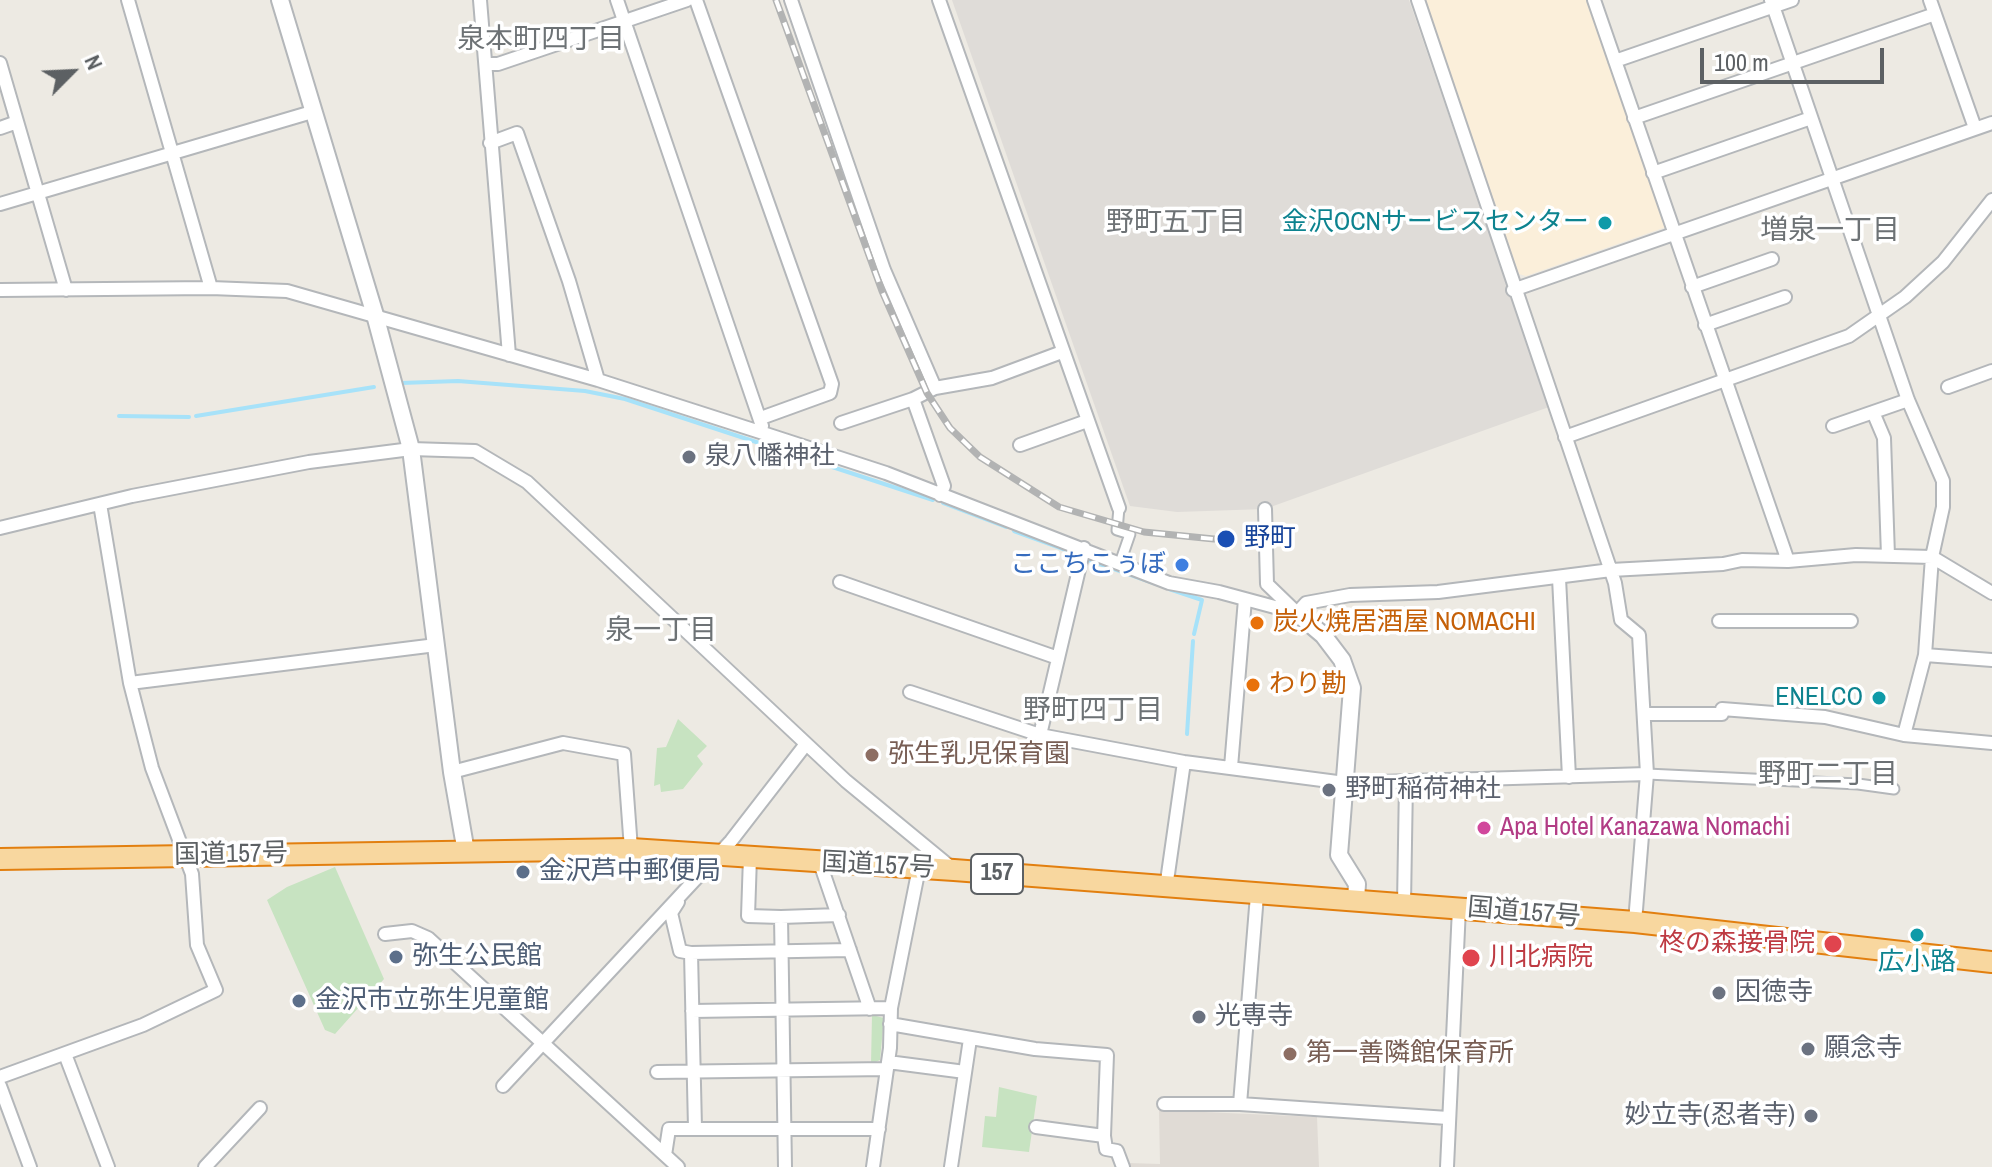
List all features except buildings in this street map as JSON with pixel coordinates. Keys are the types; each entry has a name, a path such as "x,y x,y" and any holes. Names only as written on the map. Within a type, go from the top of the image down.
{"highway":[{"name":"国道157号","path":"0,859 631,849 954,870 1635,922 1992,962"}],"street":[{"path":"128,0 211,288"},
{"path":"280,0 375,315 411,449 452,772 466,852"},
{"path":"480,0 509,355"},
{"path":"617,0 761,418 763,433"},
{"path":"486,64 498,64 687,0"},
{"path":"696,0 832,384 830,393 761,418"},
{"path":"791,0 884,270 935,388"},
{"path":"939,0 1119,508 1117,530 1130,534 1120,563"},
{"path":"1418,0 1513,290 1611,570 1621,620 1639,635 1647,774 1635,922"},
{"path":"1615,61 1772,3 1792,0"},
{"path":"1930,0 1975,128"},
{"path":"1597,1 1634,118 1788,561"},
{"path":"1772,3 1908,400 1943,481 1943,507 1932,557 1925,655 1904,735"},
{"path":"1634,118 1935,14"},
{"path":"0,63 66,290"},
{"path":"0,204 312,112"},
{"path":"1653,173 1811,118"},
{"path":"0,128 17,122"},
{"path":"1513,290 1992,123"},
{"path":"490,143 517,133 573,293 598,380"},
{"path":"1565,437 1849,336 1879,317 1943,262 1992,200"},
{"path":"1692,287 1772,259"},
{"path":"0,290 211,288 287,291 598,380 763,433 1084,548 1169,583 1297,613"},
{"path":"1705,325 1785,297"},
{"path":"841,423 913,399 935,388 992,378 1062,352"},
{"path":"1948,387 1992,371"},
{"path":"913,399 944,486 940,495"},
{"path":"1833,426 1908,400"},
{"path":"1873,412 1884,438 1888,556"},
{"path":"1020,445 1087,421"},
{"path":"0,528 206,480 411,449 475,451 527,482 806,744 954,870"},
{"path":"0,1077 143,1025 216,990 197,945 192,874 152,768 130,683 100,504"},
{"path":"1265,509 1267,584 1323,635 1342,660 1352,688 1339,855 1357,884 1356,900"},
{"path":"1040,735 1084,548"},
{"path":"1297,613 1306,603 1350,595 1438,592 1611,570 1723,564 1742,560 1932,557 1992,593"},
{"path":"1559,578 1569,777"},
{"path":"840,582 1058,658"},
{"path":"1231,767 1245,599"},
{"path":"1719,621 1851,621"},
{"path":"130,683 436,645"},
{"path":"1925,655 1992,660"},
{"path":"910,692 1040,735 1184,762 1345,783 1647,774 1858,784 1894,789"},
{"path":"1644,714 1722,711 1825,717 1904,735 1992,743"},
{"path":"452,772 563,743 624,754 631,849"},
{"path":"503,1086 717,854 806,744"},
{"path":"1166,888 1184,762"},
{"path":"1404,904 1406,782"},
{"path":"750,857 748,916 839,915"},
{"path":"820,863 870,1009"},
{"path":"873,1167 888,1065 891,1008 919,868"},
{"path":"685,889 671,913 680,951 850,950"},
{"path":"1240,1104 1257,895"},
{"path":"1447,1167 1459,908"},
{"path":"781,917 785,1167"},
{"path":"385,934 412,931 428,938 678,1167"},
{"path":"691,953 695,1128"},
{"path":"692,1011 891,1008"},
{"path":"890,1024 1035,1049 1107,1055 1104,1136 1106,1149 1117,1151 1123,1167"},
{"path":"951,1167 970,1039"},
{"path":"65,1054 108,1167"},
{"path":"657,1072 888,1065 965,1072"},
{"path":"0,1086 30,1167"},
{"path":"1164,1104 1240,1104 1448,1118"},
{"path":"205,1167 260,1108"},
{"path":"1036,1127 1104,1136"},
{"path":"665,1155 669,1129 879,1129"}],"shaded area":[{"path":"952,0 1409,0 1549,407 1265,509 1177,512 1130,506"},
{"path":"1426,0 1589,0 1666,227 1526,276 1519,274"},
{"path":"1159,1110 1317,1117 1319,1167 1128,1167 1128,1163 1160,1164"}],"green space":[{"path":"678,719 707,746 697,756 703,764 683,789 661,792 660,784 654,786 657,748 666,747"},
{"path":"335,867 384,979 335,1034 325,1030 267,900 287,887"},
{"path":"872,1015 884,1018 880,1060 871,1064"},
{"path":"999,1087 1037,1096 1029,1152 982,1147 985,1116 996,1117"}],"waterway":[{"path":"401,383 458,381 585,391 625,399 933,500"},
{"path":"196,416 374,387"},
{"path":"119,416 189,417"},
{"path":"943,503 1006,527"},
{"path":"1014,531 1077,554"},
{"path":"1086,559 1159,585"},
{"path":"1169,589 1202,600 1194,634"},
{"path":"1187,734 1193,641"}],"railway":[{"path":"776,0 882,291 927,393 950,428 980,457 1059,507 1144,532 1214,539"}],"place":[{"name":"金沢OCNサービスセンター","path":"1605,223"},
{"name":"泉八幡神社","path":"689,457"},
{"name":"野町","path":"1226,539"},
{"name":"ここちこぅぼ","path":"1182,565"},
{"name":"炭火焼居酒屋 NOMACHI","path":"1257,623"},
{"name":"わり勘","path":"1253,685"},
{"name":"ENELCO","path":"1879,698"},
{"name":"弥生乳児保育園","path":"872,755"},
{"name":"野町稲荷神社","path":"1329,790"},
{"name":"Apa Hotel Kanazawa Nomachi","path":"1484,828"},
{"name":"金沢芦中郵便局","path":"523,872"},
{"name":"広小路","path":"1917,935"},
{"name":"柊の森接骨院","path":"1833,944"},
{"name":"弥生公民館","path":"396,957"},
{"name":"川北病院","path":"1471,958"},
{"name":"因徳寺","path":"1719,993"},
{"name":"金沢市立弥生児童館","path":"299,1001"},
{"name":"光専寺","path":"1199,1017"},
{"name":"願念寺","path":"1808,1049"},
{"name":"第一善隣館保育所","path":"1290,1054"},
{"name":"妙立寺(忍者寺)","path":"1811,1116"}],"district":[{"name":"泉本町四丁目","path":"541,40"},
{"name":"野町五丁目","path":"1176,223"},
{"name":"増泉一丁目","path":"1830,231"},
{"name":"泉一丁目","path":"661,631"},
{"name":"野町四丁目","path":"1093,711"},
{"name":"野町二丁目","path":"1828,775"}]}
